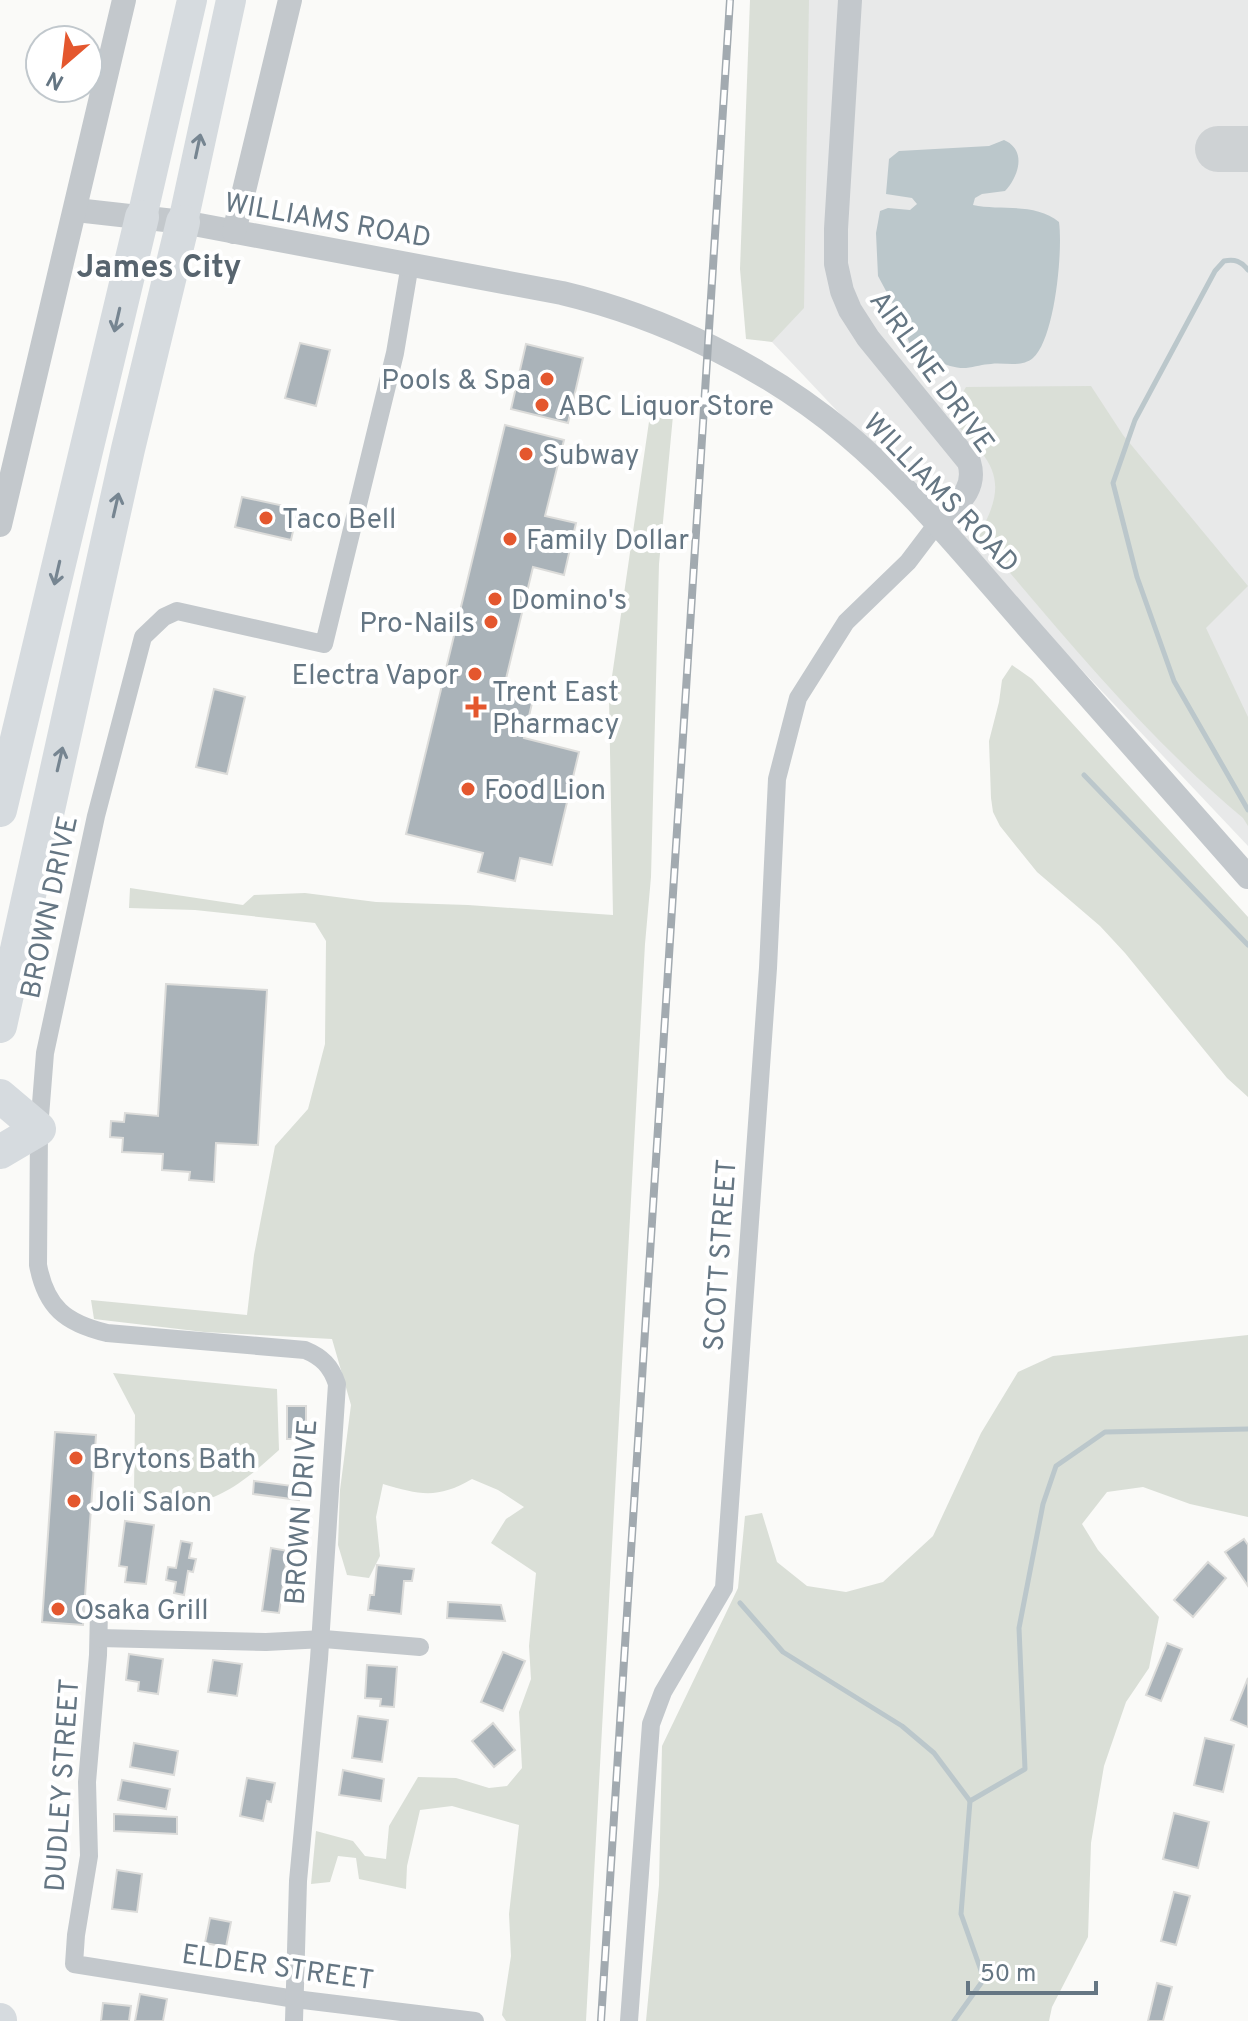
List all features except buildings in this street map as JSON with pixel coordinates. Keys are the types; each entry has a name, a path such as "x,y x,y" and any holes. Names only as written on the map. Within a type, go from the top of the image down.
{"highway":[{"path":"0,810 192,0"},
{"path":"0,1026 231,0"},
{"path":"0,1096 39,1129 0,1152"}],"street":[{"path":"0,525 124,0"},
{"path":"234,232 290,0"},
{"name":"AIRLINE DRIVE","path":"850,0 836,264 850,310 868,338 969,462 973,475 970,488 936,525"},
{"name":"WILLIAMS ROAD","path":"76,210 183,222 603,303 751,367 808,404 847,435 936,525 1248,877"},
{"name":"BROWN DRIVE","path":"294,2021 298,1881 333,1428 338,1399 334,1373 317,1355 305,1350 118,1335 85,1328 66,1317 47,1294 38,1265 39,1129 45,1053 62,969 96,816 143,637 164,617 177,611 324,644 395,353 410,264"},
{"name":"SCOTT STREET","path":"629,2021 651,1724 663,1692 724,1588 768,968 777,779 798,698 846,622 908,562 936,525"},
{"name":"DUDLEY STREET","path":"74,1964 89,1856 87,1782 99,1610"},
{"path":"99,1638 266,1642 319,1639 420,1647"},
{"name":"ELDER STREET","path":"74,1964 295,1999 475,2021"}],"shaded area":[{"path":"750,0 809,0 804,308 772,342 746,339 740,269"},
{"path":"792,0 1248,0 1248,846 772,342"},
{"path":"1004,140 1016,150 1018,157 1014,178 1005,191 982,194 975,198 973,205 1028,209 1059,222 1060,252 1052,314 1041,348 1028,361 966,368 952,366 910,345 900,317 878,276 876,233 880,211 888,208 910,210 917,204 912,198 886,194 889,159 899,151 989,146"},
{"path":"1091,386 1123,435 1248,586 1206,628 1248,717 1248,826 1139,720 979,534 989,514 995,483 985,457 949,417 966,387"},
{"path":"674,405 659,564 651,877 586,2021 506,2021 502,2015 511,1956 509,1914 519,1825 452,1806 420,1810 407,1866 406,1889 359,1879 356,1858 338,1856 330,1882 311,1884 316,1831 353,1841 365,1856 386,1859 389,1826 418,1777 456,1778 489,1788 507,1786 522,1768 519,1712 531,1679 529,1646 536,1573 491,1543 506,1519 524,1507 498,1490 472,1479 449,1490 429,1493 383,1484 376,1517 380,1556 369,1578 347,1575 338,1545 340,1490 351,1405 332,1339 204,1332 94,1319 91,1300 247,1315 254,1255 275,1146 308,1109 325,1044 326,941 315,923 195,910 129,908 130,888 243,905 254,895 305,893 376,902 613,915 609,697 651,408"},
{"path":"1012,665 1032,679 1248,917 1248,1097 1227,1078 1125,953 1100,926 1037,872 1000,826 991,798 989,741 1002,680"},
{"path":"1248,1335 1248,1517 1190,1504 1143,1487 1107,1492 1082,1524 1098,1550 1159,1617 1149,1668 1126,1702 1104,1766 1091,1843 1088,1937 1052,2007 1049,2021 646,2021 659,1885 662,1746 738,1588 745,1516 762,1513 777,1562 807,1586 846,1592 883,1582 933,1536 981,1433 1018,1372 1053,1356"},
{"path":"113,1373 277,1389 279,1450 241,1482 198,1502 164,1503 134,1491 135,1415"}],"waterway":[{"path":"1248,270 1231,260 1224,261 1215,271 1135,420 1113,483 1137,577 1174,681 1248,810"},
{"path":"1084,775 1248,945"},
{"path":"954,2021 984,1979 961,1914 970,1801 1025,1769 1019,1628 1043,1504 1056,1466 1105,1432 1248,1429"},
{"path":"740,1603 783,1652 902,1726 934,1753 970,1801"}],"taxiway":[{"path":"1218,149 1248,149"}],"railway":[{"path":"601,2021 730,0"}],"place":[{"name":"Pools & Spa","path":"547,379"},
{"name":"ABC Liquor Store","path":"542,405"},
{"name":"Subway","path":"526,454"},
{"name":"Taco Bell","path":"266,518"},
{"name":"Family Dollar","path":"510,539"},
{"name":"Domino's","path":"495,599"},
{"name":"Pro-Nails","path":"491,622"},
{"name":"Electra Vapor","path":"475,674"},
{"name":"Trent East Pharmacy","path":"476,707"},
{"name":"Food Lion","path":"468,789"},
{"name":"Brytons Bath","path":"76,1458"},
{"name":"Joli Salon","path":"74,1501"},
{"name":"Osaka Grill","path":"58,1609"}],"district":[{"name":"James City","path":"159,266"}]}
